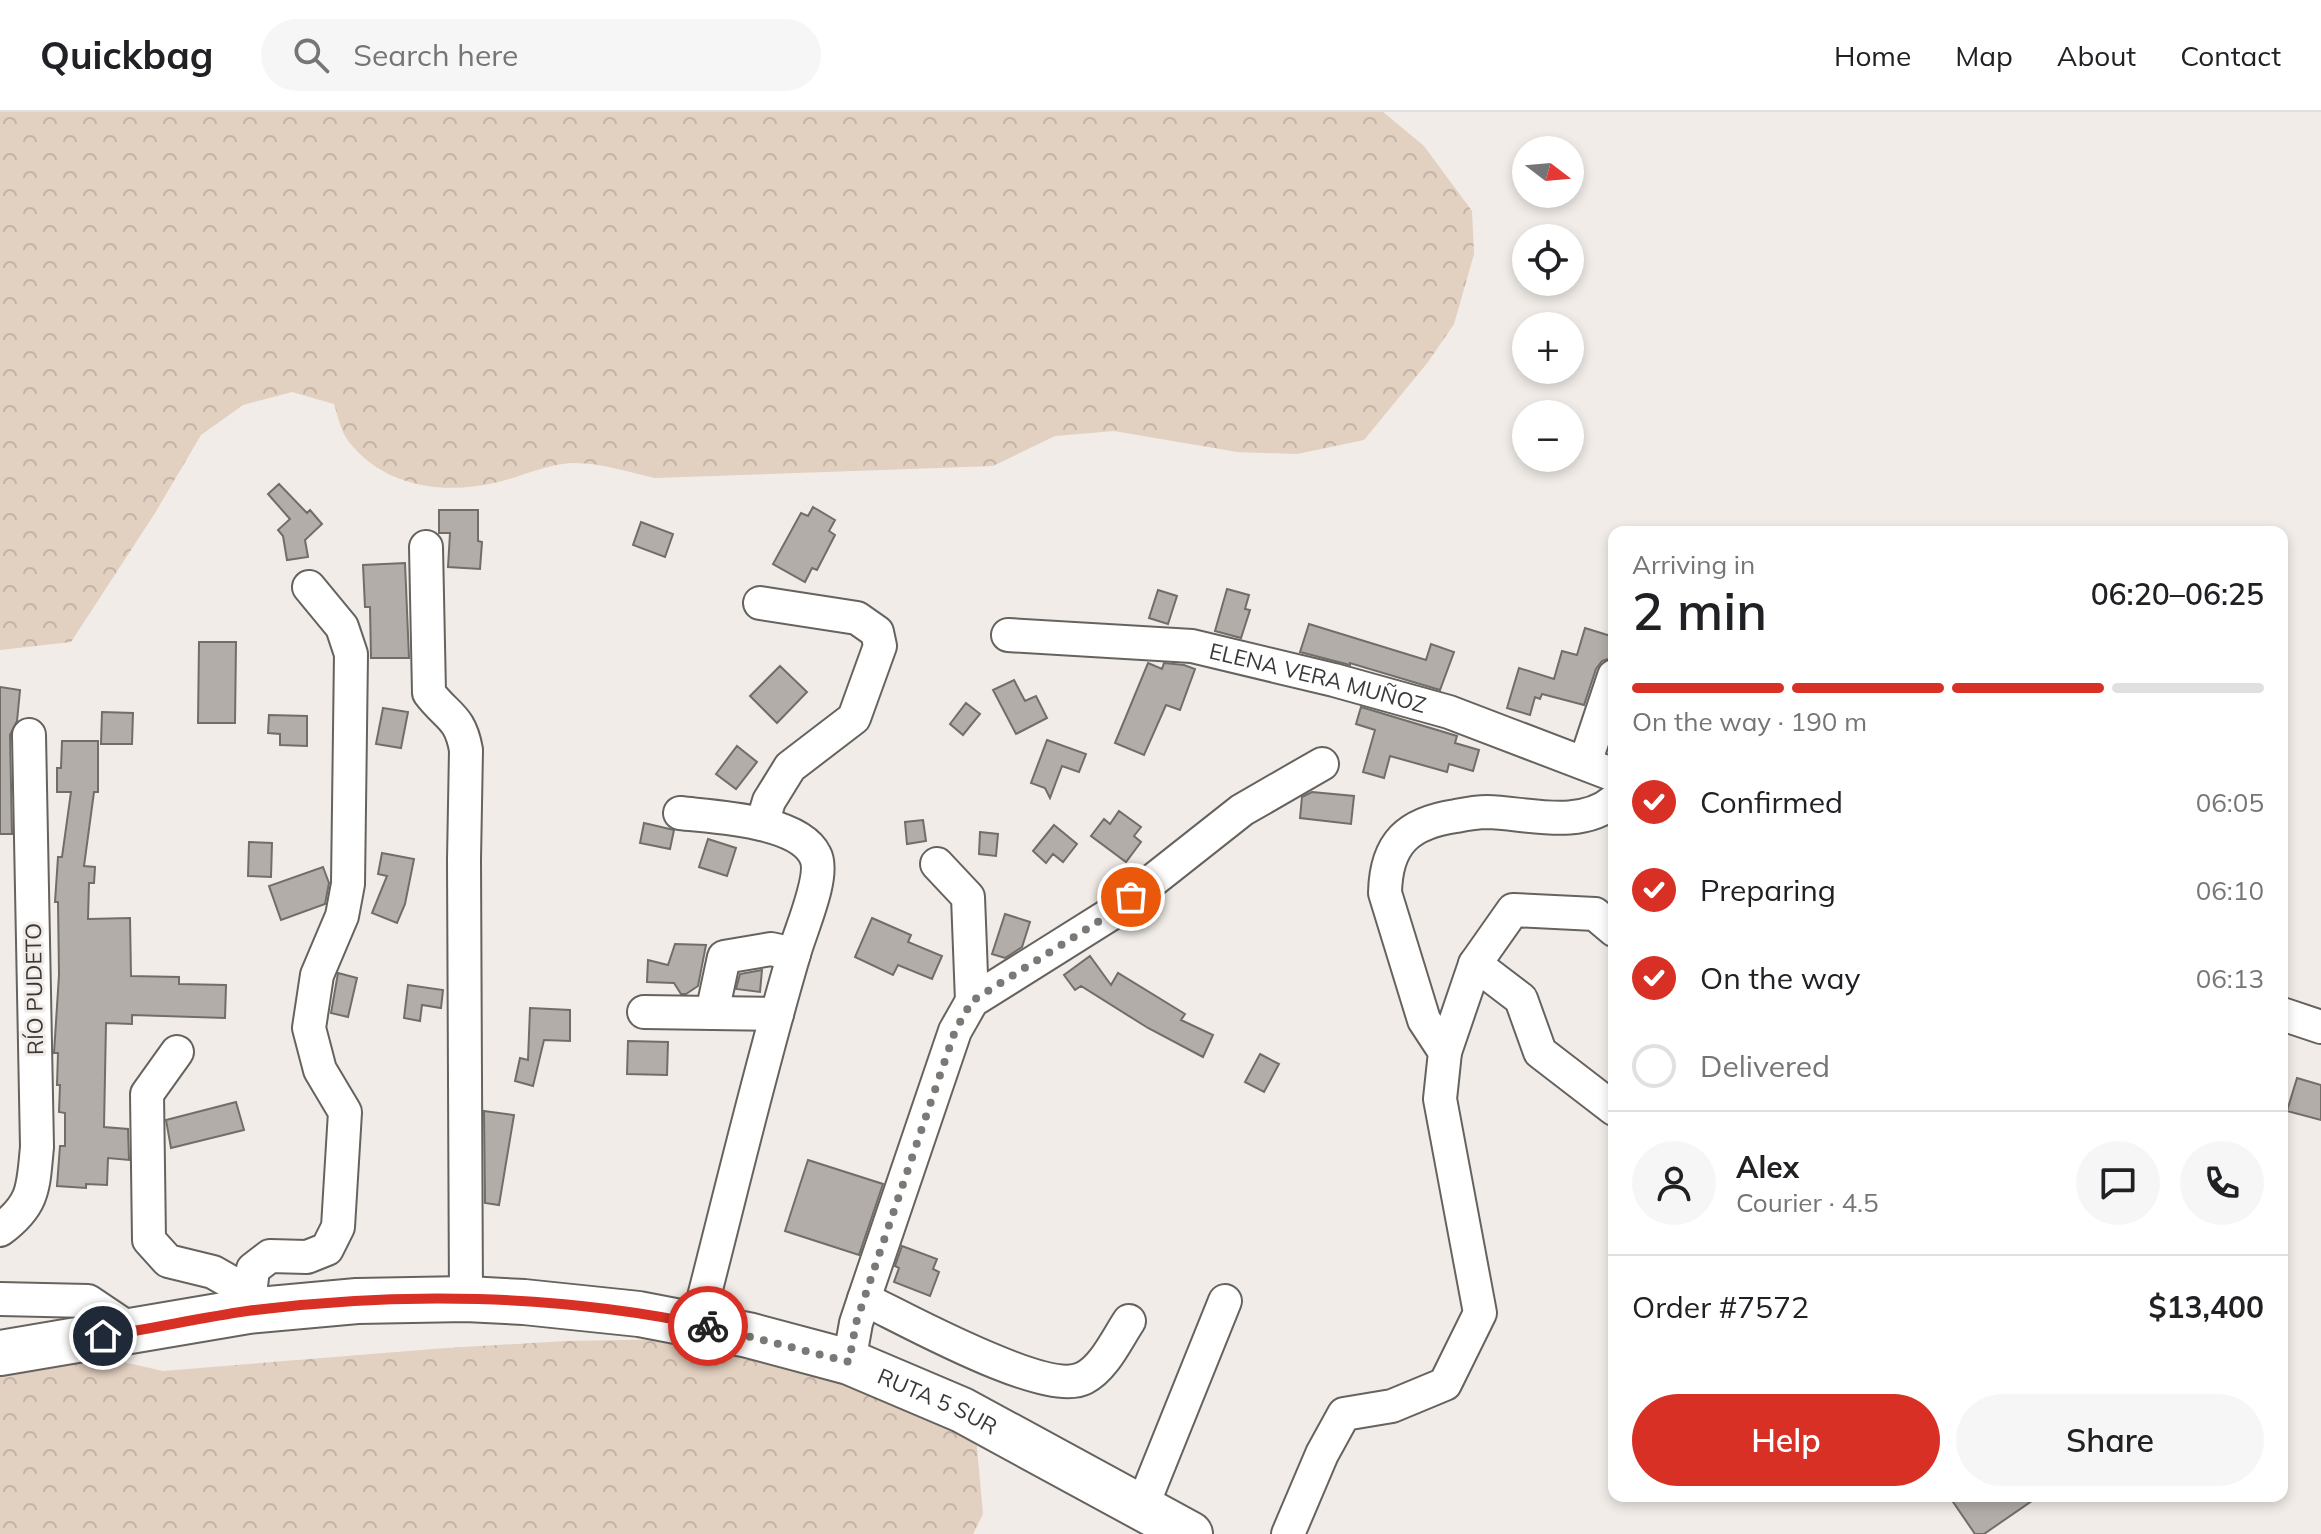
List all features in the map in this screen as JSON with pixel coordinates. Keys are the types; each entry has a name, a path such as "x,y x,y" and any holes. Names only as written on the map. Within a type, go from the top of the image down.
{"highway":[{"name":"RUTA 5 SUR","path":"0,1353 134,1332 249,1302 466,1299 582,1307 697,1324 849,1362 962,1410 1190,1534"}],"street":[{"path":"426,547 429,693 455,719 466,750 466,1299"},
{"path":"249,1302 253,1269 270,1256 307,1257 327,1249 338,1227 345,1112 320,1070 309,1028 317,975 342,916 348,884 351,654 342,627 309,587"},
{"path":"760,603 857,618 877,632 880,646 854,718 790,767 769,801 762,824"},
{"name":"ELENA VERA MUÑOZ","path":"1008,635 1192,646 1449,712 1599,769"},
{"path":"1599,769 1608,713"},
{"name":"RÍO PUDETO","path":"0,1230 28,1204 37,1147 29,735"},
{"path":"849,1362 856,1323 955,1031 972,1001 1109,915 1242,810 1322,764"},
{"path":"1445,1052 1424,1020 1385,893 1385,878 1391,858 1403,836 1419,824 1438,818 1483,812 1567,818 1599,812 1608,805"},
{"path":"680,813 762,824 801,839 809,846 819,869 777,1014 697,1324"},
{"path":"937,864 968,897 972,1001"},
{"path":"1288,1534 1322,1454 1344,1414 1392,1406 1445,1384 1480,1313 1440,1099 1445,1052 1475,964 1513,910 1595,914 1608,925"},
{"path":"712,1013 724,957 771,949 794,954"},
{"path":"1475,964 1521,999 1540,1052 1608,1104"},
{"path":"644,1012 777,1014"},
{"path":"2288,1016 2321,1027"},
{"path":"177,1052 147,1094 149,1240 168,1261 213,1272 249,1302"},
{"path":"0,1299 88,1301 106,1310 134,1332"},
{"path":"864,1299 1020,1372 1049,1381 1069,1383 1085,1378 1101,1363 1129,1321"},
{"path":"1142,1507 1225,1301"}],"green space":[{"path":"0,112 1383,112 1424,146 1472,211 1474,254 1454,324 1428,362 1364,440 1297,454 1237,452 1114,431 1055,436 993,466 655,478 603,466 571,463 504,480 454,488 415,484 397,478 364,458 344,434 334,404 292,392 243,405 201,435 155,513 71,642 0,650"},
{"path":"0,1334 163,1371 446,1348 566,1341 687,1339 804,1362 976,1437 983,1514 973,1534 0,1534"}],"building":[{"path":"279,484 322,524 305,540 308,557 287,560 283,536 278,530 290,519 268,494"},
{"path":"813,507 835,520 829,531 835,535 817,570 812,568 805,582 773,564 801,513 808,516"},
{"path":"439,510 478,510 478,541 482,542 480,569 448,567 450,533 439,533"},
{"path":"641,522 673,534 665,557 633,545"},
{"path":"405,563 409,658 371,658 370,607 365,607 363,565"},
{"path":"1227,589 1249,595 1245,609 1250,610 1241,638 1215,631"},
{"path":"1158,590 1177,596 1168,624 1149,618"},
{"path":"1309,624 1426,660 1431,644 1454,652 1440,690 1350,663 1300,652"},
{"path":"1585,628 1608,635 1608,659 1596,669 1584,705 1542,694 1540,699 1535,697 1530,715 1507,708 1519,668 1554,679 1562,651 1577,655"},
{"path":"199,642 236,642 235,723 198,723"},
{"path":"1148,663 1162,669 1164,663 1195,669 1180,710 1166,705 1144,755 1115,743"},
{"path":"780,666 807,692 777,723 750,696"},
{"path":"1014,680 1025,701 1036,696 1047,718 1016,734 993,690"},
{"path":"0,687 20,690 17,721 10,735 12,834 0,834"},
{"path":"966,703 980,714 963,735 950,724"},
{"path":"1361,707 1457,736 1455,743 1479,750 1473,771 1449,764 1447,772 1390,756 1384,778 1363,772 1375,730 1356,724"},
{"path":"383,708 408,712 401,748 376,744"},
{"path":"102,712 133,713 132,744 101,744"},
{"path":"269,715 307,716 307,746 280,745 280,734 268,733"},
{"path":"1047,740 1086,754 1079,772 1062,766 1050,798 1045,788 1031,783"},
{"path":"62,741 98,741 98,792 94,792 84,866 95,867 94,883 89,883 88,919 130,918 131,976 179,977 179,984 226,985 225,1018 132,1015 132,1024 106,1023 104,1127 128,1129 129,1160 108,1158 107,1185 86,1184 86,1188 57,1186 60,1146 65,1146 65,1113 59,1112 58,1053 54,1053 59,975 58,902 55,902 58,857 62,857 71,792 57,792"},
{"path":"737,746 757,762 736,789 716,774"},
{"path":"1312,792 1354,796 1351,824 1300,818 1302,797"},
{"path":"1119,811 1141,827 1134,836 1141,842 1126,862 1091,836 1104,819 1110,824"},
{"path":"923,820 926,841 907,844 905,822"},
{"path":"644,823 674,830 670,849 640,843"},
{"path":"1054,825 1077,844 1063,862 1053,854 1046,863 1033,851"},
{"path":"980,832 998,834 996,856 979,854"},
{"path":"708,839 736,848 727,876 699,867"},
{"path":"249,842 272,843 271,877 248,876"},
{"path":"382,853 414,859 405,904 397,923 372,913 387,876 378,874"},
{"path":"323,867 329,883 325,904 281,920 269,886"},
{"path":"1005,914 1030,922 1022,947 1005,958 992,954"},
{"path":"872,918 911,935 908,942 942,956 932,979 898,965 893,975 855,957"},
{"path":"675,944 706,945 698,986 686,994 681,994 674,983 647,982 648,960 668,965"},
{"path":"1090,956 1111,985 1118,973 1185,1014 1181,1020 1213,1035 1203,1057 1148,1028 1081,986 1075,990 1064,975"},
{"path":"762,970 760,992 736,989 740,974"},
{"path":"338,973 357,978 348,1017 331,1013"},
{"path":"408,985 443,990 441,1008 422,1005 420,1021 404,1018"},
{"path":"530,1008 570,1010 570,1041 544,1040 533,1086 515,1081 520,1058 528,1060"},
{"path":"628,1041 668,1042 667,1075 627,1074"},
{"path":"1260,1054 1279,1064 1264,1092 1245,1082"},
{"path":"2297,1078 2321,1085 2321,1120 2288,1111"},
{"path":"236,1102 244,1130 171,1148 166,1120"},
{"path":"484,1111 514,1115 499,1205 485,1203"},
{"path":"808,1160 883,1184 859,1255 785,1231"},
{"path":"902,1246 937,1259 933,1269 939,1272 930,1296 894,1282 899,1268 895,1266"},
{"path":"1953,1502 2030,1502 1984,1534 1975,1534"}],"way so far":[{"path":"708,1326 849,1362 856,1323 955,1031 972,1001 1109,915 1131,897"}],"route":[{"path":"103,1336 248,1311 411,1299 466,1299 582,1307 708,1326"}]}
